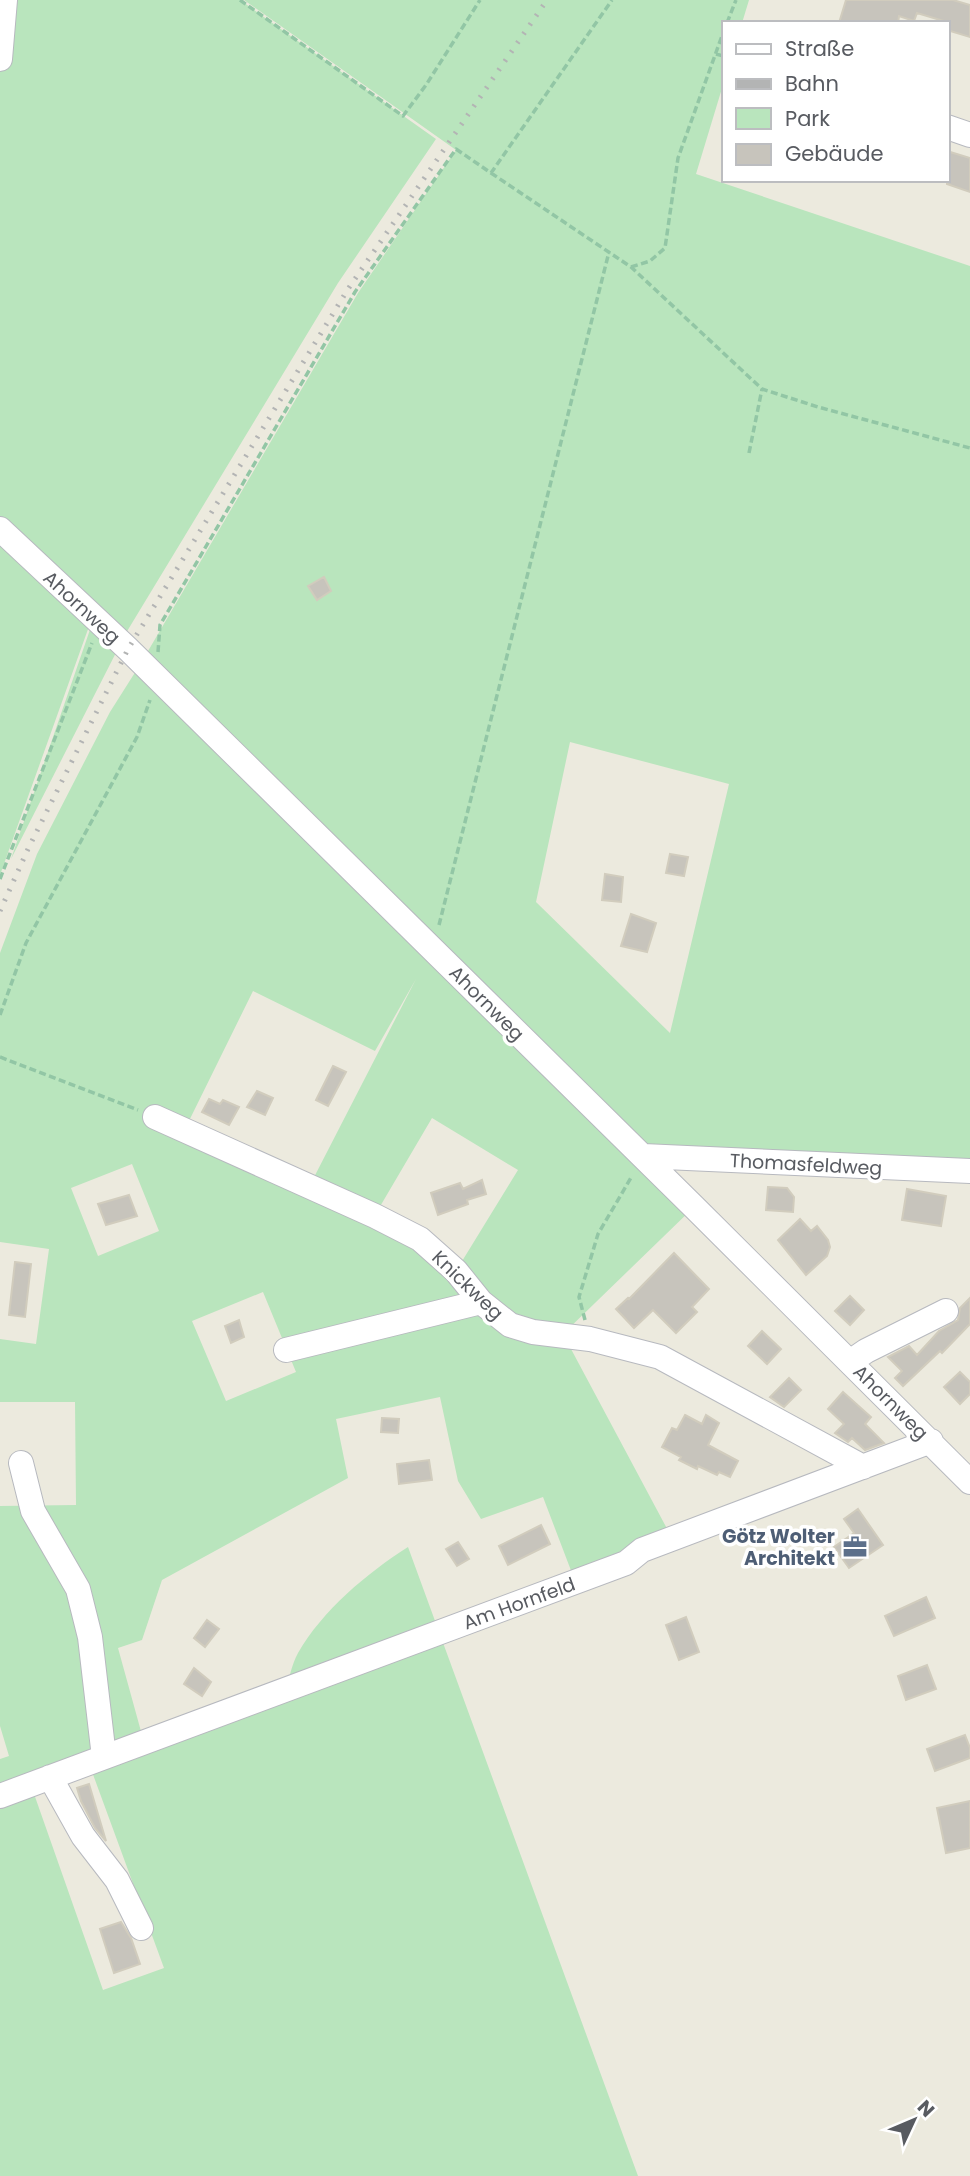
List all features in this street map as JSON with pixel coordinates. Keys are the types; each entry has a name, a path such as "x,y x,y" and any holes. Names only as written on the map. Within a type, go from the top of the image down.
{"street":[{"path":"0,59 5,0"},
{"path":"949,128 970,135"},
{"name":"Ahornweg","path":"0,529 100,623 154,689 432,949 970,1482"},
{"name":"Knickweg","path":"155,1117 420,1239 456,1271 481,1302 510,1325 533,1332 590,1339 660,1357 863,1467"},
{"name":"Thomasfeldweg","path":"643,1156 970,1171"},
{"path":"286,1350 481,1302"},
{"path":"850,1362 866,1351 946,1311"},
{"name":"Am Hornfeld","path":"0,1796 626,1563 642,1550 930,1441"},
{"path":"21,1463 33,1511 78,1589 90,1637 104,1757"},
{"path":"50,1777 83,1836 117,1880 141,1928"}],"path":[{"path":"240,0 403,116 480,0"},
{"path":"491,173 612,0"},
{"path":"728,21 736,0"},
{"path":"631,267 650,261 665,248 678,158 722,36"},
{"path":"716,54 722,56"},
{"path":"0,1015 26,943 137,737 154,689 160,625 355,292 456,149 631,267 762,389 970,448"},
{"path":"432,949 609,252"},
{"path":"749,453 762,389"},
{"path":"0,878 100,623"},
{"path":"0,1057 155,1117"},
{"path":"590,1339 579,1297 598,1234 643,1156"}],"green space":[{"path":"2,0 240,0 436,139 338,283 126,633 11,859 94,618 0,529"},
{"path":"244,0 749,0 743,21 722,21 722,88 696,174 970,266 970,1171 644,1157 694,1207 563,1334 672,1538 575,1581 543,1497 481,1519 458,1481 440,1397 336,1419 348,1478 162,1580 142,1640 118,1648 142,1735 0,1789 0,1759 9,1756 0,1726 0,1506 76,1505 75,1402 0,1402 0,1339 36,1344 49,1249 0,1242 0,953 37,854 110,712 358,293 456,150","holes":["570,742 729,784 670,1033 536,902","416,979 309,1187 185,1129 253,991 375,1051","432,1118 518,1170 456,1271 375,1215","132,1164 159,1231 98,1256 71,1188","263,1292 296,1372 226,1401 192,1321"]},
{"path":"0,533 92,618 0,875"},
{"path":"408,1547 638,2176 0,2176 0,1803 33,1791 103,1990 164,1968 91,1769 286,1690 296,1657 320,1622 362,1581"}],"building":[{"path":"846,0 953,0 970,5 970,37 949,31 949,21 917,13 914,21 899,16 898,21 840,21"},
{"path":"949,152 970,158 970,192 947,184"},
{"path":"324,577 331,591 317,600 308,586"},
{"path":"670,854 688,857 684,876 666,873"},
{"path":"605,874 623,877 621,902 602,900"},
{"path":"631,914 656,923 647,952 621,946"},
{"path":"333,1066 346,1072 328,1106 316,1100"},
{"path":"257,1091 273,1098 265,1115 247,1107"},
{"path":"209,1099 220,1104 223,1100 239,1107 229,1125 202,1112"},
{"path":"482,1180 486,1194 467,1200 468,1204 438,1215 431,1193 460,1183 463,1189"},
{"path":"768,1187 787,1188 794,1197 793,1212 766,1210"},
{"path":"907,1189 946,1196 941,1226 902,1220"},
{"path":"129,1195 137,1216 106,1225 98,1204"},
{"path":"800,1219 811,1231 817,1226 830,1247 827,1256 806,1275 778,1240"},
{"path":"674,1253 709,1289 692,1307 697,1312 676,1333 653,1310 634,1328 616,1309"},
{"path":"15,1262 31,1264 25,1317 9,1315"},
{"path":"850,1296 864,1310 850,1325 835,1311"},
{"path":"970,1298 970,1324 942,1353 940,1351 903,1386 895,1378 902,1371 888,1357 909,1346 917,1355 939,1331 958,1320 960,1308"},
{"path":"239,1320 244,1337 231,1343 225,1326"},
{"path":"762,1331 781,1349 767,1364 748,1346"},
{"path":"960,1372 970,1382 970,1394 960,1404 944,1387"},
{"path":"789,1378 801,1390 784,1407 770,1397"},
{"path":"843,1392 871,1417 865,1424 884,1443 865,1450 852,1438 848,1442 835,1433 844,1424 828,1409"},
{"path":"685,1415 702,1424 706,1415 719,1423 708,1445 738,1461 730,1477 719,1472 717,1475 698,1466 697,1469 662,1447 672,1428 677,1430"},
{"path":"382,1418 399,1419 398,1433 381,1432"},
{"path":"429,1460 432,1480 399,1484 397,1464"},
{"path":"858,1509 883,1545 849,1568 834,1547 854,1533 844,1519"},
{"path":"541,1525 550,1544 508,1565 499,1546"},
{"path":"458,1542 469,1559 457,1566 446,1549"},
{"path":"926,1597 935,1618 894,1636 885,1616"},
{"path":"686,1617 699,1652 679,1660 666,1625"},
{"path":"207,1620 219,1629 205,1647 194,1638"},
{"path":"927,1665 936,1689 906,1700 898,1676"},
{"path":"194,1668 211,1682 202,1696 184,1684"},
{"path":"965,1735 970,1748 970,1758 935,1771 927,1749"},
{"path":"89,1784 106,1841 95,1828 77,1788"},
{"path":"970,1801 970,1848 946,1853 937,1808"},
{"path":"121,1922 131,1938 140,1964 114,1973 100,1929"}],"railway":[{"path":"0,911 128,649 348,289 547,0"}],"place":[{"name":"Götz Wolter Architekt","path":"855,1547"}]}
